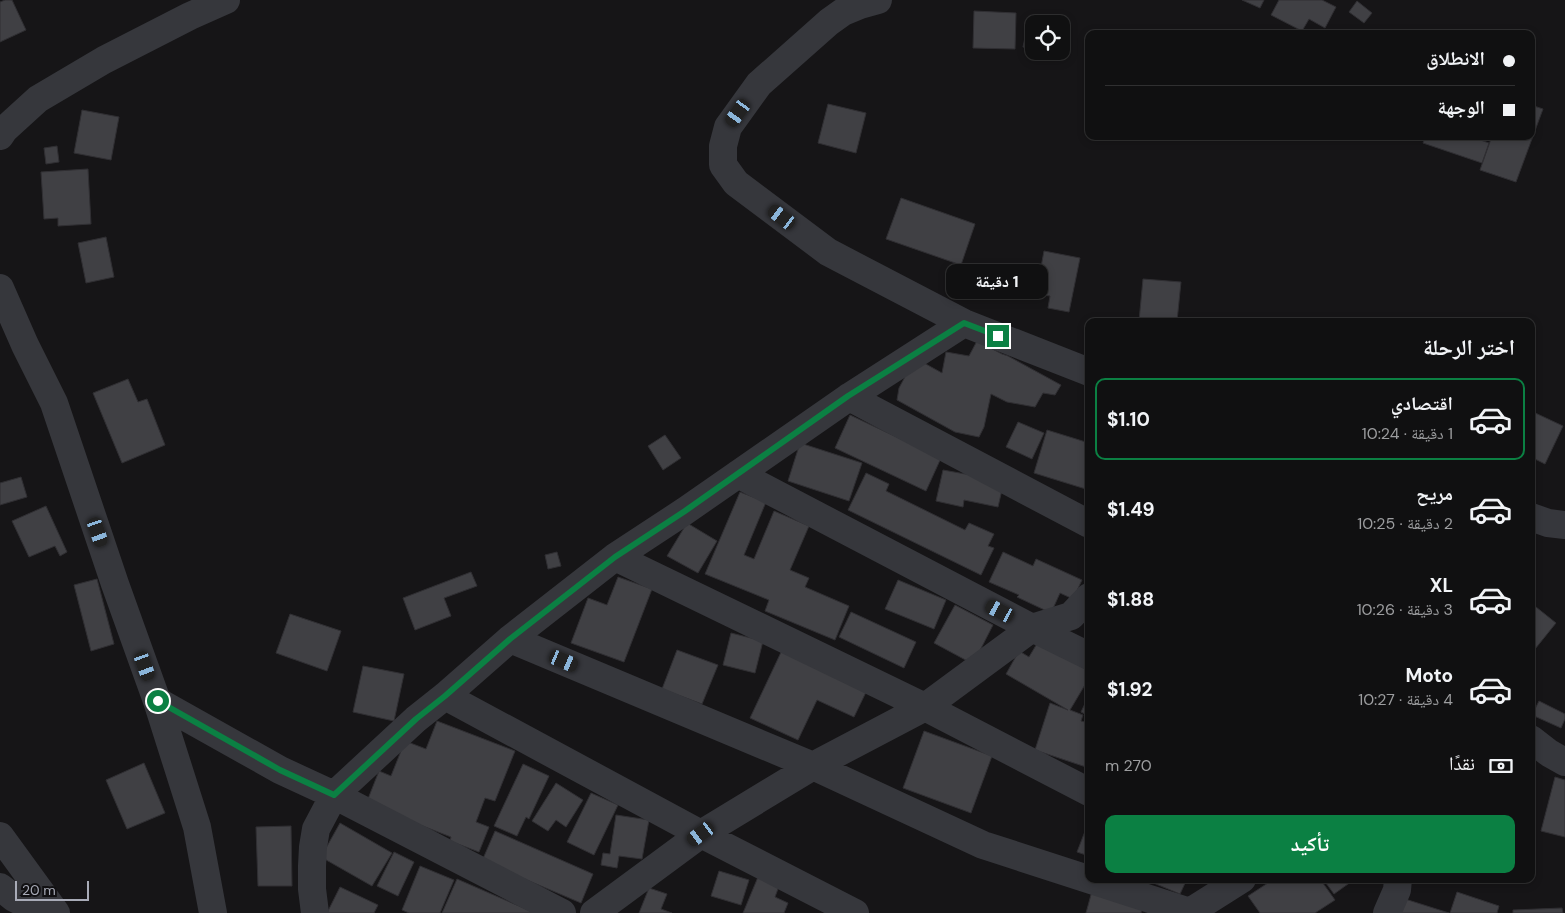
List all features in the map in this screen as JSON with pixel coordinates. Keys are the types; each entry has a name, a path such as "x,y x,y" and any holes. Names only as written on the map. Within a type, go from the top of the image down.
{"street":[{"path":"0,136 4,130 38,100 104,60 190,16 226,0"},
{"path":"878,0 843,12 759,84 728,127 722,146 722,165 736,183 828,252 964,323 1085,370"},
{"path":"0,288 25,345 54,403 115,584 158,701 197,827 213,913"},
{"path":"315,913 312,888 313,847 316,829 334,795 416,719 510,639 615,557 685,511 848,396 964,323"},
{"path":"848,396 1085,522"},
{"path":"738,474 1085,654"},
{"path":"1535,518 1565,525"},
{"path":"615,557 925,707 1085,790"},
{"path":"594,913 701,834 813,766 925,707 1032,628 1071,616 1085,601"},
{"path":"510,639 813,766 983,846 1085,879"},
{"path":"445,696 701,834 855,913"},
{"path":"158,701 280,770 334,795 562,913"},
{"path":"1535,742 1565,762"},
{"path":"0,836 56,913"},
{"path":"1098,883 1189,912 1236,883"},
{"path":"1387,913 1397,890 1398,883"},
{"path":"0,887 14,898 44,913"}],"building":[{"path":"12,0 26,30 0,42 0,2"},
{"path":"1242,0 1264,0 1260,8"},
{"path":"1279,0 1322,0 1336,7 1325,28 1309,19 1303,30 1300,30 1271,15"},
{"path":"1357,1 1372,13 1364,23 1349,12"},
{"path":"974,11 1016,13 1015,49 973,48"},
{"path":"828,104 866,113 856,153 818,143"},
{"path":"1535,106 1543,109 1535,131"},
{"path":"82,110 119,117 111,160 74,153"},
{"path":"1424,140 1480,140 1489,143 1482,163 1423,143"},
{"path":"1491,140 1532,140 1516,182 1480,170"},
{"path":"57,146 59,162 46,164 44,148"},
{"path":"88,169 91,224 58,226 58,218 44,219 41,172"},
{"path":"901,198 975,224 961,265 886,239"},
{"path":"106,237 114,277 86,283 78,243"},
{"path":"1044,251 1080,258 1069,312 1048,308 1050,296 1036,294"},
{"path":"1143,279 1181,282 1177,318 1139,318"},
{"path":"977,341 1061,385 1055,395 1043,393 1035,407 1007,402 991,394 984,427 979,437 955,432 897,400 899,388 915,358 942,373 946,352 969,356"},
{"path":"128,379 138,402 147,399 165,445 122,463 93,393"},
{"path":"1535,413 1563,426 1545,464 1535,459"},
{"path":"850,415 941,458 926,491 835,448"},
{"path":"1018,422 1044,433 1032,459 1006,447"},
{"path":"1047,430 1085,442 1085,489 1034,473"},
{"path":"665,435 681,458 663,470 648,446"},
{"path":"800,443 862,463 849,501 788,481"},
{"path":"943,470 1004,481 998,507 964,500 963,507 936,501"},
{"path":"866,473 889,484 886,491 965,530 969,523 994,534 988,546 994,548 981,575 848,510"},
{"path":"21,477 27,497 0,505 0,483"},
{"path":"740,492 766,502 744,555 754,559 774,511 809,526 790,570 809,578 805,587 849,606 835,640 765,611 769,600 705,574"},
{"path":"46,506 67,552 60,556 55,546 29,557 12,521"},
{"path":"687,523 717,541 698,573 667,556"},
{"path":"557,552 561,566 548,569 545,555"},
{"path":"1003,552 1033,566 1036,559 1082,580 1073,599 1060,593 1051,613 1017,597 1019,595 989,582"},
{"path":"471,572 477,586 444,598 451,616 415,630 403,598"},
{"path":"618,577 652,589 624,662 571,643 588,598 607,605"},
{"path":"97,579 114,644 91,651 74,585"},
{"path":"898,580 946,600 934,629 885,609"},
{"path":"955,605 993,625 973,664 934,643"},
{"path":"1535,606 1556,623 1535,649"},
{"path":"851,612 916,642 904,668 839,637"},
{"path":"290,614 341,631 327,671 276,653"},
{"path":"731,633 763,641 755,673 723,665"},
{"path":"1038,642 1085,669 1085,685 1070,710 1083,715 1081,721 1085,722 1085,767 1035,750 1050,703 1068,710 1006,674 1019,651 1029,657"},
{"path":"783,648 868,688 854,717 817,700 798,740 750,718"},
{"path":"677,650 718,665 702,704 662,689"},
{"path":"363,666 404,674 394,721 353,712"},
{"path":"1539,701 1565,714 1561,728 1535,716 1535,709"},
{"path":"1085,704 1085,714 1081,712"},
{"path":"437,721 515,751 495,801 485,798 476,822 489,827 479,852 450,841 451,837 366,804 379,771 391,776 405,741 426,749"},
{"path":"924,731 992,756 971,813 903,788"},
{"path":"144,763 165,813 127,829 106,780"},
{"path":"523,764 549,776 529,819 526,817 517,836 494,826"},
{"path":"1555,777 1565,780 1565,837 1541,831"},
{"path":"556,783 583,800 566,827 556,820 548,831 532,821"},
{"path":"591,793 618,805 594,855 567,842"},
{"path":"616,815 649,820 642,859 619,856 617,868 601,865 603,853 610,854"},
{"path":"340,823 392,853 372,886 321,857"},
{"path":"291,826 292,886 258,886 256,827"},
{"path":"495,831 593,874 581,903 482,861"},
{"path":"1085,831 1085,855 1077,852"},
{"path":"394,852 414,862 398,896 377,886"},
{"path":"420,866 454,880 440,913 409,913 402,910"},
{"path":"719,871 749,880 741,905 711,896"},
{"path":"758,877 779,886 775,897 788,903 784,913 743,913"},
{"path":"457,879 535,913 442,913"},
{"path":"1154,883 1185,883 1180,894"},
{"path":"1268,883 1323,883 1335,900 1315,913 1260,913 1248,896"},
{"path":"1326,883 1349,883 1334,894"},
{"path":"340,887 378,905 374,913 327,913"},
{"path":"649,888 667,894 661,909 672,913 639,913"},
{"path":"1092,891 1143,905 1141,913 1086,913"},
{"path":"1457,892 1499,906 1497,913 1450,913"},
{"path":"1405,899 1449,913 1401,913"},
{"path":"1562,908 1563,913 1513,913 1513,910"}],"route":[{"path":"158,701 280,770 334,795 416,719 510,639 615,557 685,511 848,396 964,323 998,336"}]}
